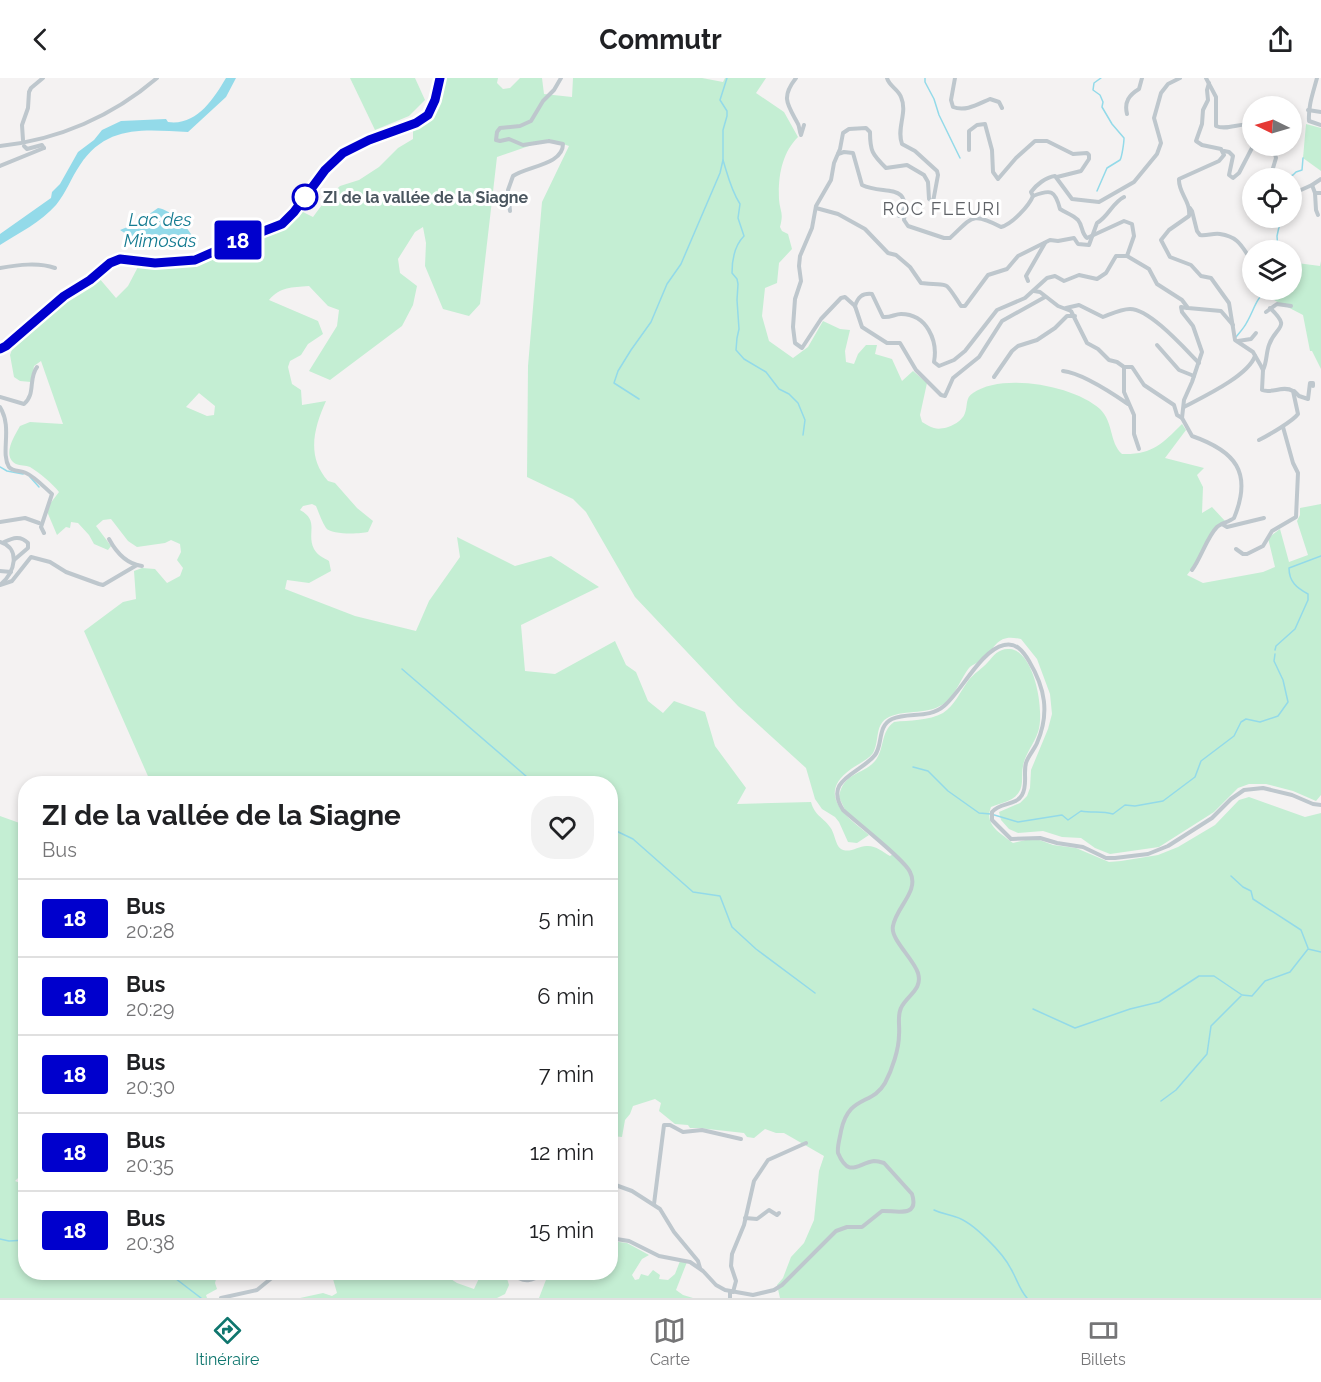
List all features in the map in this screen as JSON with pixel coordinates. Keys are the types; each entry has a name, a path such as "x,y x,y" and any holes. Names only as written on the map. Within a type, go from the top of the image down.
{"main road":[{"path":"0,349 64,296 90,280 110,263 120,259 155,263 195,260 282,224 294,212 325,170 343,153 369,140 416,123 428,115 435,100 440,78"}],"street":[{"path":"23,140 22,125 28,108 28,92 43,78"},
{"path":"0,146 38,140 81,126 117,108 157,78"},
{"path":"510,211 508,190 513,177 531,167 553,160 563,149 563,144 549,141 523,145 509,139 500,141 496,140 497,132 500,128 520,126 531,121 543,100 554,90 561,78"},
{"path":"796,78 790,86 787,104 790,113 799,124 801,135 804,125"},
{"path":"887,78 888,83 897,90 901,97 904,114 899,132 902,144 915,151 938,175 933,202 929,199 928,182 924,175 907,165 886,168 874,157 871,150 870,132 866,128 849,129 843,133 831,180 816,208 812,228 800,256 801,281 795,299 793,327 795,343 802,348 821,319 845,297 855,306 862,327 886,342 900,344 909,362 920,375 941,395 945,396 953,378 979,357 1002,321 1045,297"},
{"path":"955,78 951,100 953,107 957,109 976,106 990,99 999,102 1002,108"},
{"path":"1127,114 1127,99 1141,86 1142,78"},
{"path":"1057,177 1072,199 1099,202 1134,182 1157,154 1161,143 1154,118 1161,93 1168,84 1180,78"},
{"path":"1206,78 1216,97 1216,126 1222,129 1242,124"},
{"path":"1317,78 1308,110 1309,121 1321,125"},
{"path":"1209,83 1208,100 1203,110 1202,124 1196,141 1202,145 1229,152 1233,156 1229,175 1233,178 1239,173 1248,156"},
{"path":"1308,110 1321,112"},
{"path":"838,154 853,153 862,185 892,190 900,194 906,206 904,220 909,226 950,238 968,220 975,217 1001,226 1012,223 1030,203 1033,196 1031,192 1035,186 1049,177 1081,171 1089,159 1088,153 1072,154 1047,141 1035,141 998,179 993,172 992,150 985,124 977,125 969,131 969,150"},
{"path":"0,166 44,148 42,145 27,149 24,146"},
{"path":"1224,151 1219,161 1179,179 1180,189 1192,211 1200,235 1217,234 1242,245"},
{"path":"1302,190 1321,179"},
{"path":"1312,185 1318,215"},
{"path":"1033,196 1046,191 1054,193 1060,209 1075,217 1087,238 1124,221 1129,222 1132,224 1134,236 1127,256"},
{"path":"1315,193 1321,193"},
{"path":"816,208 828,210 856,223 888,253 896,255 910,267 921,283 947,285 961,306 965,306 988,275 1003,272 1018,256 1050,240 1074,238 1078,244 1089,245 1097,223 1104,219 1113,204 1124,196"},
{"path":"899,216 906,206"},
{"path":"1190,208 1189,216 1169,230 1161,240 1170,257 1191,265 1201,276 1214,279 1228,300 1234,325 1234,337 1255,355 1263,370"},
{"path":"1028,281 1026,276 1030,266 1046,243"},
{"path":"855,306 863,294 872,294 883,317 903,314 922,322 928,327 932,336 936,352 934,362 939,366 954,360 965,351 994,312 1026,298 1047,278 1055,276 1064,282 1079,275 1097,279 1106,273 1116,256 1127,256 1149,269 1155,282 1182,300 1188,308"},
{"path":"0,268 33,265 55,268"},
{"path":"1034,291 1040,292 1071,311 1087,343 1098,349 1109,360 1117,362 1124,368 1132,367 1144,385 1174,405 1192,436 1202,439 1224,453 1239,468 1243,482 1238,511 1234,518 1215,530 1206,543 1202,557 1192,570"},
{"path":"1291,306 1277,304 1268,310 1279,317 1282,323 1269,344 1261,388 1263,391 1285,388 1307,400 1310,383 1313,386"},
{"path":"1064,308 1079,305 1103,317 1127,309 1137,310 1178,340 1198,363"},
{"path":"1182,418 1184,400 1194,376 1201,349 1193,326 1182,312 1181,307 1221,311 1234,325"},
{"path":"994,377 1018,346 1037,340 1055,328 1067,316 1075,316"},
{"path":"1237,341 1251,339 1256,333"},
{"path":"1158,345 1179,370 1194,376"},
{"path":"1184,408 1245,370 1255,355"},
{"path":"0,397 24,404 32,391 34,370 37,367"},
{"path":"1124,368 1124,392 1134,416 1134,434 1139,448"},
{"path":"1063,371 1072,372 1115,394 1129,404"},
{"path":"1259,440 1275,429 1283,427 1298,414 1293,391"},
{"path":"0,407 6,426 2,450 5,461 10,468 32,476 51,492 41,527 44,533"},
{"path":"1236,549 1247,554 1263,546 1272,531 1296,517 1298,473 1283,427"},
{"path":"0,522 25,518 39,523"},
{"path":"1222,524 1227,527 1235,526 1264,518"},
{"path":"0,585 11,572 14,560 12,551 2,542 16,537 24,539 28,543 28,548 14,560"},
{"path":"0,585 12,581 31,557 50,562 66,572 103,585 140,566 125,560 109,539"},
{"path":"0,571 11,572"},
{"path":"618,1239 629,1241 651,1253 684,1260 700,1268 719,1288 753,1295 774,1290 782,1285 836,1231 847,1227 862,1227 879,1212 885,1210 902,1213 913,1204 912,1194 884,1163 874,1161 856,1168 847,1166 840,1158 837,1148 843,1122 849,1109 876,1092 886,1081 899,1040 901,1008 918,986 918,974 913,962 892,932 894,920 912,885 911,872 843,810 837,797 840,784 876,753 882,730 889,721 939,711 950,701 974,668 998,647 1006,644 1018,647 1028,659 1041,686 1045,708 1041,734 1026,765 1023,793 1016,801 998,806 992,812 991,817 994,823 1011,838 1040,838 1083,848 1106,858 1115,858 1148,854 1168,846 1212,818 1244,790 1263,788 1321,805"},
{"path":"654,1204 664,1125 670,1125 683,1132 702,1130 741,1139"},
{"path":"730,1298 736,1281 731,1266 732,1254 745,1218 754,1180 768,1160 806,1143"},
{"path":"618,1185 660,1209 674,1232 698,1261 700,1268"},
{"path":"745,1218 757,1219 769,1210 773,1214 778,1214"},
{"path":"221,1298 257,1290 269,1280"}],"green space":[{"path":"350,78 415,78 425,100 409,116 375,130"},
{"path":"443,78 498,78 497,83 503,89 510,88 520,78 542,78 544,94 572,97 573,78 702,78 723,82 725,78 766,78 756,93 784,112 798,137 788,150 780,173 779,199 782,215 780,227 788,234 792,249 779,263 777,283 765,288 762,316 769,341 793,358 808,347 823,321 840,329 850,330 845,351 846,362 854,364 858,354 866,345 877,345 875,354 892,359 902,381 913,371 927,383 920,415 922,422 938,429 957,423 963,417 969,397 973,393 1002,383 1038,384 1057,388 1089,401 1100,409 1108,420 1115,444 1122,454 1141,453 1156,447 1182,424 1186,430 1165,458 1204,468 1197,475 1203,487 1202,513 1212,507 1225,521 1213,530 1200,558 1187,575 1203,583 1263,572 1275,567 1268,538 1280,529 1289,562 1308,555 1297,521 1300,508 1321,504 1321,795 1316,801 1293,791 1266,784 1249,784 1238,788 1214,812 1159,847 1110,854 1095,848 1081,838 1062,837 1043,831 1018,833 1009,829 1001,820 999,812 1020,803 1027,796 1031,770 1052,714 1050,694 1037,659 1021,639 1007,638 999,641 984,658 969,668 953,695 946,702 932,709 903,713 884,720 879,728 873,753 851,769 836,788 835,797 838,805 869,835 857,843 848,842 839,822 822,809 815,799 806,768 738,706 635,597 586,512 573,499 527,477 528,366 542,202 569,146 549,139 497,157 480,304 469,316 443,309 425,266 426,243 423,227 415,232 398,259 400,273 417,286 413,305 402,326 330,380 309,371 337,326 339,310 328,306 309,286 282,290 269,300 318,321 323,334 308,344 301,355 290,361 288,367 292,384 301,390 302,405 326,401 318,421 314,442 317,462 328,481 335,483 357,508 373,521 368,532 334,532 326,528 316,506 312,504 303,506 300,510 310,518 314,549 329,561 331,571 309,583 287,580 285,589 355,616 416,631 429,601 460,557 457,537 515,566 551,556 599,587 521,625 525,671 555,674 615,641 626,665 636,672 648,701 663,713 674,701 705,712 715,746 746,788 737,804 811,802 817,813 832,830 839,847 844,850 868,846 877,848 890,856 895,853 846,812 839,797 841,789 849,778 875,761 890,726 894,722 925,719 943,713 954,702 968,681 997,652 1006,649 1019,652 1026,660 1036,684 1040,711 1038,732 1022,769 1021,789 1013,798 991,807 989,813 994,828 1013,843 1034,838 1053,845 1076,848 1109,862 1121,861 1158,855 1178,847 1215,825 1239,800 1249,797 1305,817 1321,813 1321,1298 780,1298 777,1285 783,1278 791,1257 804,1243 814,1220 819,1171 824,1156 784,1133 765,1129 754,1138 747,1137 744,1133 690,1128 688,1125 675,1124 659,1111 661,1103 655,1099 633,1106 625,1120 622,1137 618,1137 618,776 148,776 84,631 123,602 136,599 134,571 142,568 155,569 167,583 180,576 183,568 177,560 181,552 180,544 171,540 137,547 128,541 111,519 103,520 96,526 111,546 108,550 94,544 78,523 71,522 70,528 66,527 57,535 46,509 59,492 38,472 28,466 16,464 9,451 20,426 30,422 63,424 41,361 34,366 31,382 20,381 14,377 10,355 15,341 69,294 99,278 116,298 128,286 139,265 156,267 197,264 241,243 284,227 299,210 313,217 327,198 340,186 359,180 379,167 398,148 413,139 413,127 433,112","holes":["199,393 215,406 214,415 207,416 186,407"]},
{"path":"1306,124 1321,128 1321,171 1303,158"},
{"path":"1321,261 1321,369 1310,351 1303,315 1274,300 1302,300 1302,264 1320,266"},
{"path":"0,816 18,822 18,1178 15,1181 18,1182 18,1280 216,1280 217,1289 206,1295 207,1298 0,1298"},
{"path":"618,1242 627,1243 649,1255 642,1259 632,1275 635,1280 639,1279 641,1274 648,1276 653,1270 660,1275 659,1279 668,1280 675,1274 680,1261 687,1262 676,1290 693,1298 539,1298 546,1280 618,1280"},
{"path":"333,1280 452,1280 474,1289 478,1280 507,1280 509,1285 505,1294 497,1298 300,1298 323,1293 332,1296 337,1293"}],"water":[{"path":"226,78 236,78 226,97 188,132 128,132 102,142 80,165 56,205 30,227 0,245 0,234 51,198 52,192 60,184 78,152 94,140 102,130 121,121 166,119 168,122 178,122 187,120 203,110"},
{"name":"Lac des Mimosas","path":"158,208 178,219 193,237 191,245 149,249 120,230 135,224"}],"waterway":[{"path":"639,399 614,383 618,371 651,322 667,284 681,264 720,173 723,160 723,130 727,116 727,111 720,100 727,78"},
{"path":"925,78 939,115 960,158"},
{"path":"1097,191 1107,168 1120,160 1124,138 1102,107 1103,102 1100,95 1093,90 1094,83 1101,78"},
{"path":"1302,170 1303,158"},
{"path":"723,160 740,204 738,218 744,236 736,248 732,268 738,284 739,329 736,350 744,359 766,372 779,389 789,394 798,403 805,420 803,435"},
{"path":"1277,240 1279,228"},
{"path":"1236,337 1246,324 1258,300"},
{"path":"0,467 23,474"},
{"path":"30,477 39,487"},
{"path":"1275,650 1276,646 1295,629 1308,600 1308,594 1292,581 1289,568 1321,556"},
{"path":"913,767 928,771 948,791 979,813 1018,822 1062,815 1068,820 1081,811 1113,814 1125,805 1135,806 1163,801 1195,777 1201,761 1234,736 1241,722 1246,719 1260,722 1278,716 1288,702 1283,680 1274,661 1275,654"},
{"path":"402,669 526,776"},
{"path":"618,832 633,839 693,892 720,896 732,927 756,949 815,993"},
{"path":"1231,876 1251,891 1253,899 1301,930 1308,948"},
{"path":"1033,1009 1075,1028 1130,1009 1159,1002 1199,976 1214,976 1242,995 1252,996 1265,981 1290,972 1308,949 1321,952"},
{"path":"1161,1101 1176,1090 1207,1054 1211,1026 1241,996"},
{"path":"934,1210 963,1220 987,1239 1007,1262 1027,1298"},
{"path":"0,1239 18,1240"},
{"path":"177,1280 201,1298"}],"bus line":[{"name":"18","path":"0,349 71,290 90,280 110,263 120,259 144,263 195,260 282,224 294,212 325,170 343,153 355,145 409,126 428,115 432,110 440,78"}],"place":[{"name":"ZI de la vallée de la Siagne","path":"305,197"}],"district":[{"name":"ROC FLEURI","path":"942,208"}]}
